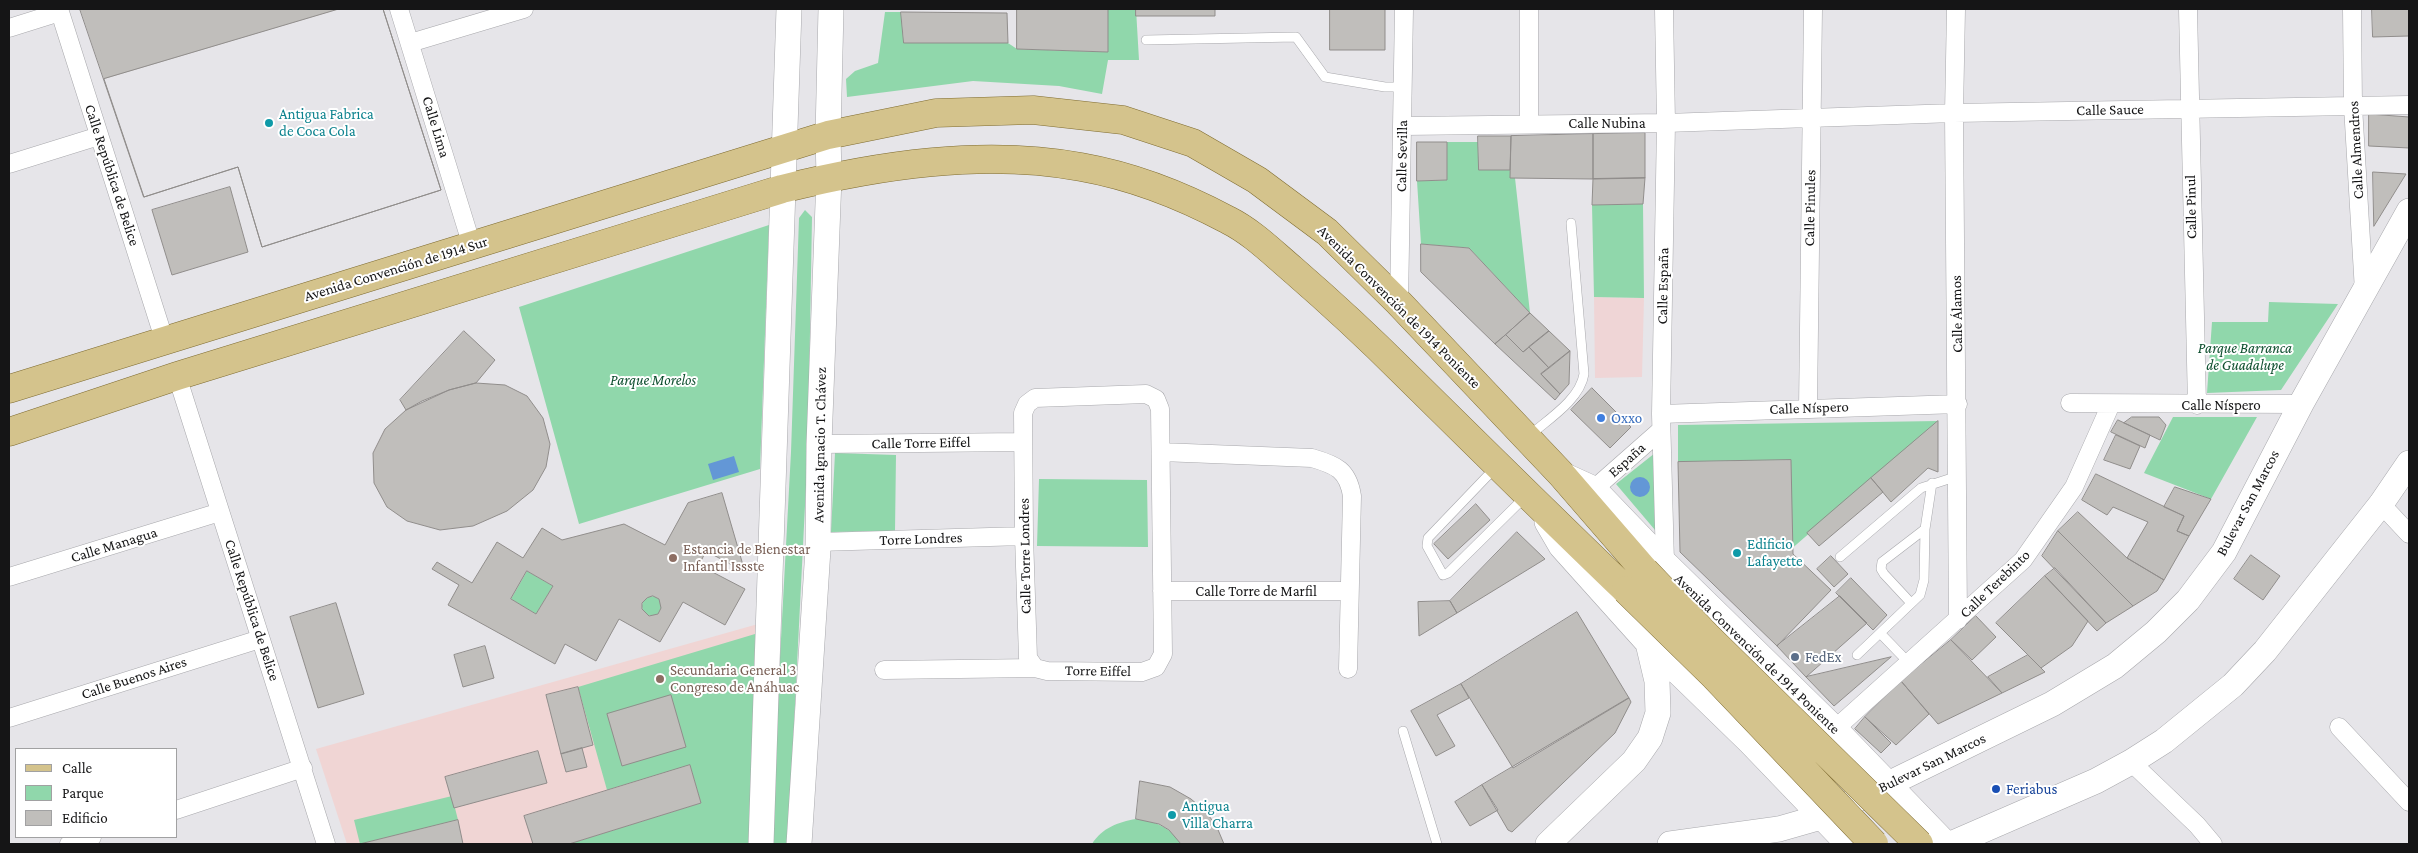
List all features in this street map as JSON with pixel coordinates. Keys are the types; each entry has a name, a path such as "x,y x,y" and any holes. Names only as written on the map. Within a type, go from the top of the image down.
{"main road":[{"name":"Avenida Convención de 1914 Poniente","path":"784,149 828,135 936,113 1033,110 1123,120 1193,143 1257,180 1327,232 1400,303 1561,474 1655,567 1706,635 1919,844"},
{"name":"Avenida Convención de 1914 Sur","path":"9,389 784,149"},
{"path":"9,432 177,376 782,189 829,177 927,163 1006,159 1081,167 1140,181 1229,220 1258,240 1349,318 1497,466 1715,677 1874,844"}],"street":[{"name":"Calle Lima","path":"399,9 472,246"},
{"path":"410,43 524,9"},
{"path":"761,844 789,9"},
{"name":"Avenida Ignacio T. Chávez","path":"799,844 818,542 819,444 829,177 831,9"},
{"name":"Calle Sevilla","path":"1400,303 1404,9"},
{"path":"1529,9 1529,124"},
{"name":"Calle España","path":"1655,567 1661,422 1666,123 1664,9"},
{"name":"Calle Pinules","path":"1808,408 1813,9"},
{"name":"Calle Álamos","path":"1956,9 1954,113 1958,404 1958,620"},
{"name":"Calle Pinul","path":"2188,9 2197,405"},
{"name":"Calle Almendros","path":"2352,9 2354,106 2364,291"},
{"path":"9,28 59,10"},
{"name":"Calle República de Belice","path":"59,10 165,342"},
{"name":"Calle Sauce","path":"1811,117 2409,105"},
{"name":"Calle Nubina","path":"1403,126 1666,123 1811,117"},
{"path":"9,164 99,136"},
{"name":"Bulevar San Marcos","path":"1670,844 1779,829 1821,817 2052,704 2115,666 2156,632 2188,600 2224,552 2301,404 2409,211"},
{"name":"Calle República de Belice","path":"177,376 326,844"},
{"name":"Torre Eiffel","path":"884,670 1035,668 1046,671 1142,672 1156,667 1163,654 1160,409 1156,399 1146,394 1036,398 1027,404 1024,413 1024,442"},
{"name":"Calle Níspero","path":"2070,403 2301,404"},
{"name":"Calle Níspero","path":"1661,422 1808,408 1958,404"},
{"name":"Calle Terebinto","path":"1835,729 2023,560 2074,487 2111,404"},
{"name":"España","path":"1594,490 1661,422"},
{"name":"Calle Torre Eiffel","path":"819,444 1024,442"},
{"name":"Calle Torre Londres","path":"1024,442 1024,536 1028,658 1035,668"},
{"path":"1161,452 1312,458 1331,464 1341,471 1350,483 1352,496 1348,669"},
{"path":"1952,844 2096,780 2131,762 2164,741 2232,684 2252,664 2381,504 2409,463"},
{"name":"Avenida Convención de 1914 Poniente","path":"1561,474 1594,490 1655,567 1835,729 1946,844"},
{"path":"1535,502 1562,546 1648,643 1751,743 1848,844"},
{"path":"2381,504 2409,534"},
{"name":"Calle Managua","path":"9,577 220,512"},
{"name":"Torre Londres","path":"818,542 1024,536"},
{"name":"Calle Torre de Marfil","path":"1162,591 1349,591"},
{"name":"Calle Buenos Aires","path":"9,718 260,639"},
{"path":"1548,844 1634,760 1650,738 1658,713 1657,681 1648,643"},
{"path":"1751,743 1766,743 1780,737 1789,729 1797,713 1797,694"},
{"path":"2339,727 2409,802"},
{"path":"2131,762 2197,825 2213,844"},
{"path":"178,809 303,768"},
{"path":"69,844 89,838"}],"lane":[{"path":"1146,40 1296,36 1325,77 1385,87 1404,87"},
{"path":"1527,438 1566,403 1582,384 1584,374 1571,223"},
{"path":"1497,466 1428,538 1427,546 1442,575 1448,573 1535,502"},
{"path":"1840,557 1910,497 1932,483 1958,476"},
{"path":"1857,655 1881,634 1920,594 1924,580 1925,529 1932,483"},
{"path":"1911,603 1884,574 1881,569 1882,562 1925,529"},
{"path":"1881,634 1909,663"},
{"path":"1403,731 1437,844"}],"shaded area":[{"path":"1594,297 1644,298 1642,377 1595,378"},
{"name":"Secundaria General 3 Congreso de Anáhuac","path":"758,624 755,844 347,844 316,749"}],"green space":[{"path":"1108,9 1136,9 1139,60 1108,60 1102,94 1059,86 973,81 847,97 846,79 855,71 878,63 885,12 901,12 904,43 1008,43 1017,49 1108,52"},
{"path":"1447,142 1478,142 1479,170 1510,170 1515,178 1530,313 1469,248 1421,244 1417,181 1447,180"},
{"path":"1643,204 1644,298 1594,297 1592,205"},
{"path":"805,210 812,217 808,446 788,844 770,844 791,452 799,218"},
{"name":"Parque Morelos","path":"769,225 760,469 579,524 519,307"},
{"name":"Parque Barranca de Guadalupe","path":"2269,302 2338,304 2281,390 2207,393 2212,322 2268,322"},
{"path":"2173,417 2257,417 2211,499 2144,473"},
{"path":"1938,421 1789,551 1791,460 1678,462 1678,425"},
{"path":"835,453 896,455 895,531 831,532"},
{"path":"1655,453 1655,530 1616,484"},
{"path":"1039,479 1147,480 1148,547 1037,546"},
{"path":"527,571 553,586 536,614 511,599"},
{"path":"652,596 659,599 662,606 659,613 652,616 645,613 642,606 645,599"},
{"path":"755,634 753,844 569,844 701,803 690,765 607,790 578,687"},
{"path":"452,796 458,820 360,844 354,820"},
{"path":"1136,819 1162,826 1172,833 1181,844 1092,844 1096,838 1111,827"}],"water":[{"path":"734,456 739,472 713,480 708,464"},
{"path":"1640,477 1647,480 1650,487 1647,494 1640,497 1633,494 1630,487 1633,480"}],"building":[{"name":"Antigua Fabrica de Coca Cola","path":"80,9 383,9 441,190 262,247 238,167 144,197"},
{"name":"Antigua Fabrica de Coca Cola","path":"339,9 383,9 441,190 262,247 238,167 144,197 104,79"},
{"path":"1017,9 1108,9 1108,52 1017,49"},
{"path":"1136,9 1215,9 1215,16 1136,16"},
{"path":"1330,9 1385,9 1385,50 1330,50"},
{"path":"2372,9 2409,9 2409,36 2373,37"},
{"path":"901,12 1007,13 1008,43 904,43"},
{"path":"2369,114 2409,117 2409,148 2369,146"},
{"path":"1645,133 1645,178 1593,179 1593,134"},
{"path":"1593,134 1593,179 1510,178 1511,136"},
{"path":"1478,136 1511,136 1510,170 1479,170"},
{"path":"1417,142 1447,142 1447,180 1417,181"},
{"path":"2373,172 2406,174 2374,226"},
{"path":"1645,178 1643,204 1592,205 1593,179"},
{"path":"230,187 248,252 172,275 152,210"},
{"path":"1421,244 1469,248 1530,313 1495,344 1421,272"},
{"path":"1530,313 1549,331 1523,352 1506,335"},
{"path":"464,331 495,360 476,383 449,390 406,410 400,400"},
{"path":"1549,331 1570,351 1549,368 1529,347"},
{"path":"1506,335 1523,352 1529,347 1549,368 1541,374 1560,394 1555,400 1495,344"},
{"path":"1570,351 1569,384 1560,394 1541,374"},
{"path":"476,383 505,385 527,396 543,418 550,444 546,467 533,490 507,511 473,526 440,530 407,521 387,507 374,483 373,453 385,429 406,410 422,401 449,390"},
{"name":"Oxxo","path":"1592,388 1631,427 1610,448 1571,410"},
{"path":"2132,417 2159,417 2166,425 2160,440 2124,423"},
{"path":"2118,420 2150,435 2145,448 2111,432"},
{"path":"1938,421 1938,472 1928,468 1891,502 1871,478"},
{"path":"2116,435 2140,446 2130,469 2104,460"},
{"name":"Edificio Lafayette","path":"1791,460 1793,554 1831,590 1777,646 1680,552 1678,462"},
{"path":"2096,474 2184,516 2177,531 2189,536 2164,580 2127,558 2148,522 2113,507 2107,515 2082,500"},
{"path":"1871,478 1883,492 1819,546 1807,533"},
{"path":"2175,487 2211,499 2189,536 2177,531 2184,516 2164,507"},
{"path":"722,493 745,572 706,551 699,565 745,589 725,625 683,602 660,642 619,619 596,661 565,644 555,664 448,605 459,585 432,569 437,562 472,583 497,542 523,558 542,528 562,540 624,524 665,545 688,503","holes":["527,571 553,586 536,614 511,599","653,596 659,599 661,608 658,614 649,616 642,609 642,603 647,598"]},
{"path":"1476,504 1490,520 1448,559 1434,544"},
{"path":"2078,512 2127,558 2164,580 2157,591 2133,606 2058,531"},
{"path":"2058,531 2133,606 2106,623 2042,556"},
{"path":"1517,532 1545,559 1457,613 1450,601"},
{"path":"2251,555 2280,576 2263,600 2234,579"},
{"path":"1831,556 1848,574 1834,587 1817,569"},
{"path":"2055,568 2106,623 2097,631 2045,576"},
{"path":"2045,576 2088,621 2072,646 2041,668 1996,623"},
{"path":"1851,578 1887,615 1873,630 1836,593"},
{"path":"1840,596 1867,623 1806,677 1777,646"},
{"path":"1450,601 1457,613 1419,636 1418,602"},
{"path":"336,603 364,694 318,708 290,617"},
{"path":"1577,612 1629,698 1513,768 1461,684"},
{"path":"1976,616 1996,637 1972,660 1951,640"},
{"path":"1951,640 2002,693 1938,724 1901,681"},
{"path":"485,646 494,678 463,687 454,655"},
{"path":"2028,655 2045,672 2002,693 1988,677"},
{"path":"1891,657 1834,706 1806,677"},
{"path":"1901,681 1929,714 1896,745 1865,717"},
{"path":"1461,684 1469,698 1437,715 1455,746 1436,756 1411,711"},
{"path":"578,687 593,745 561,754 546,695"},
{"path":"671,695 686,747 622,766 607,714"},
{"path":"1629,698 1631,702 1615,733 1512,832 1508,830 1482,785"},
{"path":"1865,717 1891,743 1881,753 1855,729"},
{"path":"582,748 587,767 566,772 561,754"},
{"path":"538,751 547,783 454,808 445,777"},
{"path":"690,765 701,803 569,844 533,844 524,816"},
{"name":"Antigua Villa Charra","path":"1140,781 1170,787 1191,799 1205,811 1216,825 1224,844 1181,844 1169,830 1159,824 1136,819"},
{"path":"1482,785 1498,810 1470,826 1455,802"},
{"path":"458,820 463,844 360,844"}],"place":[{"name":"Antigua Fabrica de Coca Cola","path":"269,123"},
{"name":"Oxxo","path":"1601,418"},
{"name":"Edificio Lafayette","path":"1737,553"},
{"name":"Estancia de Bienestar Infantil Issste","path":"673,558"},
{"name":"FedEx","path":"1795,657"},
{"name":"Secundaria General 3 Congreso de Anáhuac","path":"660,679"},
{"name":"Feriabus","path":"1996,789"},
{"name":"Antigua Villa Charra","path":"1172,815"}]}
